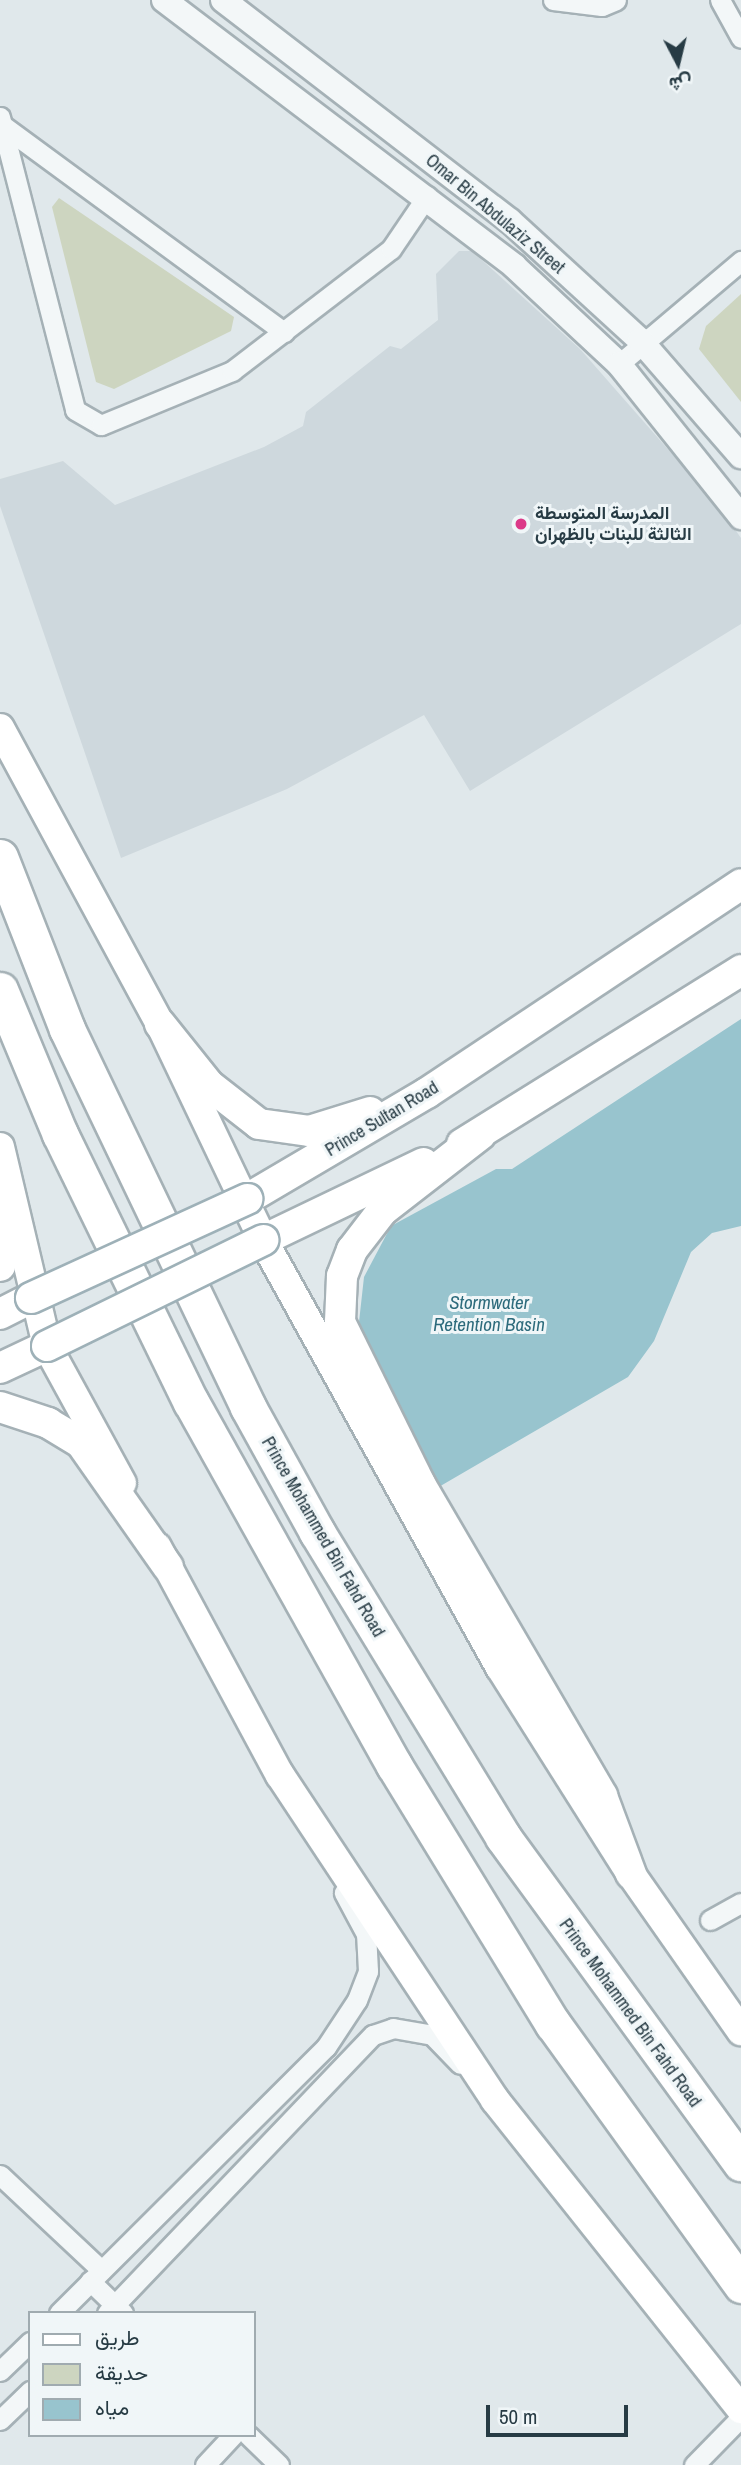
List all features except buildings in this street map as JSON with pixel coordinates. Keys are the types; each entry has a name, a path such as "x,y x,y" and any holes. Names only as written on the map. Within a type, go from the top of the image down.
{"highway":[{"name":"Prince Mohammed Bin Fahd Road","path":"0,857 67,1029 248,1407 317,1532 503,1837 741,2162"},
{"path":"0,990 60,1134 191,1402 387,1753 553,2024 741,2286"}],"main road":[{"path":"0,728 160,1024 247,1199 264,1240 500,1667 631,1874 741,2031"},
{"name":"Prince Sultan Road","path":"0,1314 247,1199 427,1093 741,884"},
{"path":"631,1874 602,1796 420,1484 340,1322 337,1301 352,1250 382,1211 480,1136 741,970"},
{"path":"160,1024 231,1107 279,1130 309,1131 427,1093"},
{"path":"0,1368 480,1136"},
{"path":"0,1147 31,1298 47,1346 280,1775 495,2100 741,2409"},
{"path":"0,1171 0,1266"},
{"path":"0,1407 48,1423 81,1443 168,1567"}],"street":[{"path":"164,0 427,196 514,266 620,364 741,517"},
{"path":"553,0 602,6 617,0"},
{"path":"720,0 741,38"},
{"name":"Omar Bin Abdulaziz Street","path":"227,1 510,221 644,344 741,456"},
{"path":"1,121 75,410 102,425 232,371 391,249 427,196"},
{"path":"1,121 284,331"},
{"path":"620,364 741,261"},
{"path":"61,2311 326,2047 357,2000 368,1971 366,1934 280,1775"},
{"path":"710,1920 741,1903"},
{"path":"0,2175 96,2276 115,2310 373,2035 393,2028 432,2035 495,2100"},
{"path":"0,2371 28,2344"},
{"path":"0,2420 28,2393"},
{"path":"694,2465 741,2417"},
{"path":"205,2465 231,2437"},
{"path":"250,2437 279,2465"}],"shaded area":[{"path":"459,251 472,251 580,349 722,511 741,538 741,624 470,791 424,715 287,789 121,858 0,506 0,479 63,461 115,505 264,447 303,426 306,412 390,346 401,349 438,320 436,274"}],"green space":[{"path":"59,198 234,317 231,331 114,389 96,382 52,207"},
{"path":"741,294 741,402 699,349 706,326"}],"water":[{"name":"Stormwater Retention Basin","path":"741,1019 741,1226 712,1233 691,1252 654,1341 628,1377 437,1488 363,1344 359,1322 364,1277 391,1226 496,1169 512,1169"}],"place":[{"name":"المدرسة المتوسطة الثالثة للبنات بالظهران","path":"521,524"}]}
